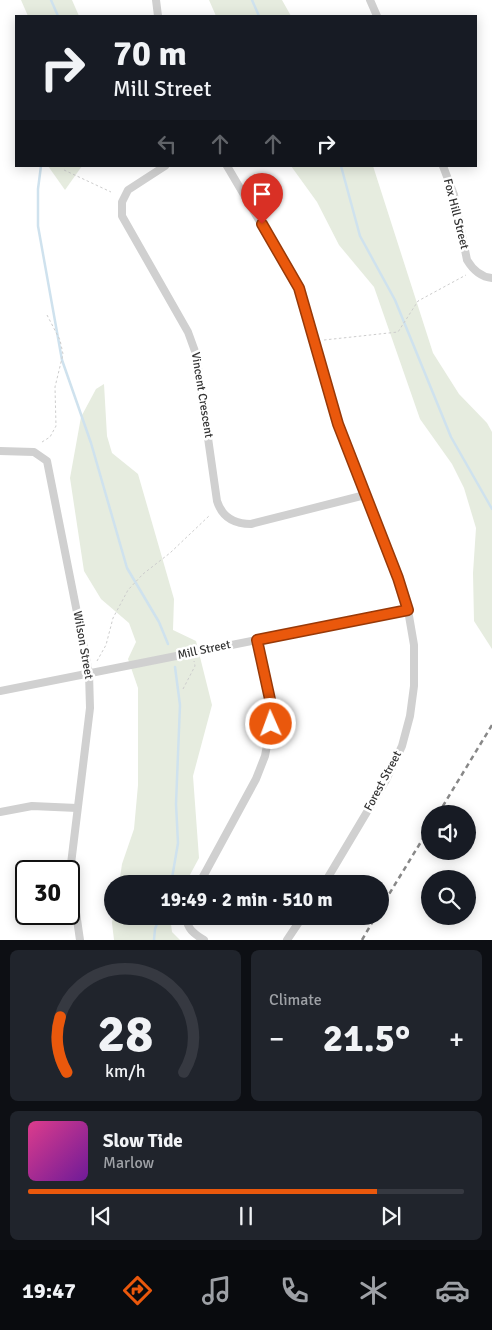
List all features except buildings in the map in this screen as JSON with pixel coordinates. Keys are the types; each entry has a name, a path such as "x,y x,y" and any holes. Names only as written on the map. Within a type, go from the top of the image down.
{"street":[{"path":"156,0 158,15"},
{"path":"370,0 377,15"},
{"name":"Vincent Crescent","path":"163,167 128,190 123,200 122,210 124,221 138,242 188,332 196,354 217,501 220,509 232,521 251,524 365,495"},
{"name":"Forest Street","path":"228,167 299,288 338,424 398,578 408,610 414,645 414,686 410,716 402,746 386,780 329,875"},
{"name":"Fox Hill Street","path":"443,167 454,195 467,260 479,274 492,278"},
{"name":"Wilson Street","path":"0,452 34,452 47,461 89,673 90,708 71,870 80,940"},
{"name":"Mill Street","path":"0,691 408,610"},
{"path":"204,875 256,779 265,756 271,724 271,704 257,640"},
{"path":"0,812 32,806 77,808"},
{"path":"188,925 191,932 204,940"},
{"path":"288,940 297,925"}],"path":[{"path":"64,170 111,192"},
{"path":"315,341 398,332 418,301 467,275"},
{"path":"42,442 50,437 56,426 55,387 63,354 60,340 47,315"},
{"path":"97,661 106,645 113,618 128,590 143,574 170,553 210,515"},
{"path":"183,689 195,666 193,653"}],"shaded area":[{"path":"21,0 72,0 79,15 28,15"},
{"path":"209,0 282,0 290,15 216,15"},
{"path":"49,167 81,167 65,190"},
{"path":"292,167 373,167 433,353 459,394 487,423 492,432 492,649 474,621 473,573 476,528 464,488 452,464 420,419 374,287 339,245 317,202"},
{"path":"104,384 107,436 112,453 138,474 174,599 173,630 196,641 212,705 193,776 199,858 190,875 120,875 122,864 134,829 138,785 138,688 128,659 136,642 129,623 101,599 84,571 70,478 81,417 96,389"},
{"path":"112,925 171,925 172,932 180,940 114,940"}],"waterway":[{"path":"51,0 58,15"},
{"path":"252,0 259,15"},
{"path":"41,167 38,189 38,226 62,360 91,443 127,568 159,622 168,644"},
{"path":"341,167 360,236 395,300 451,437 492,509"},
{"path":"173,875 178,843 176,804 180,705 175,667"},
{"path":"154,940 157,925"}],"railway":[{"path":"443,805 492,725"},
{"path":"389,894 421,842"},
{"path":"362,940 371,925"}],"route":[{"path":"262,224 299,288 338,424 398,578 408,610 257,640 271,704 271,724"}]}
